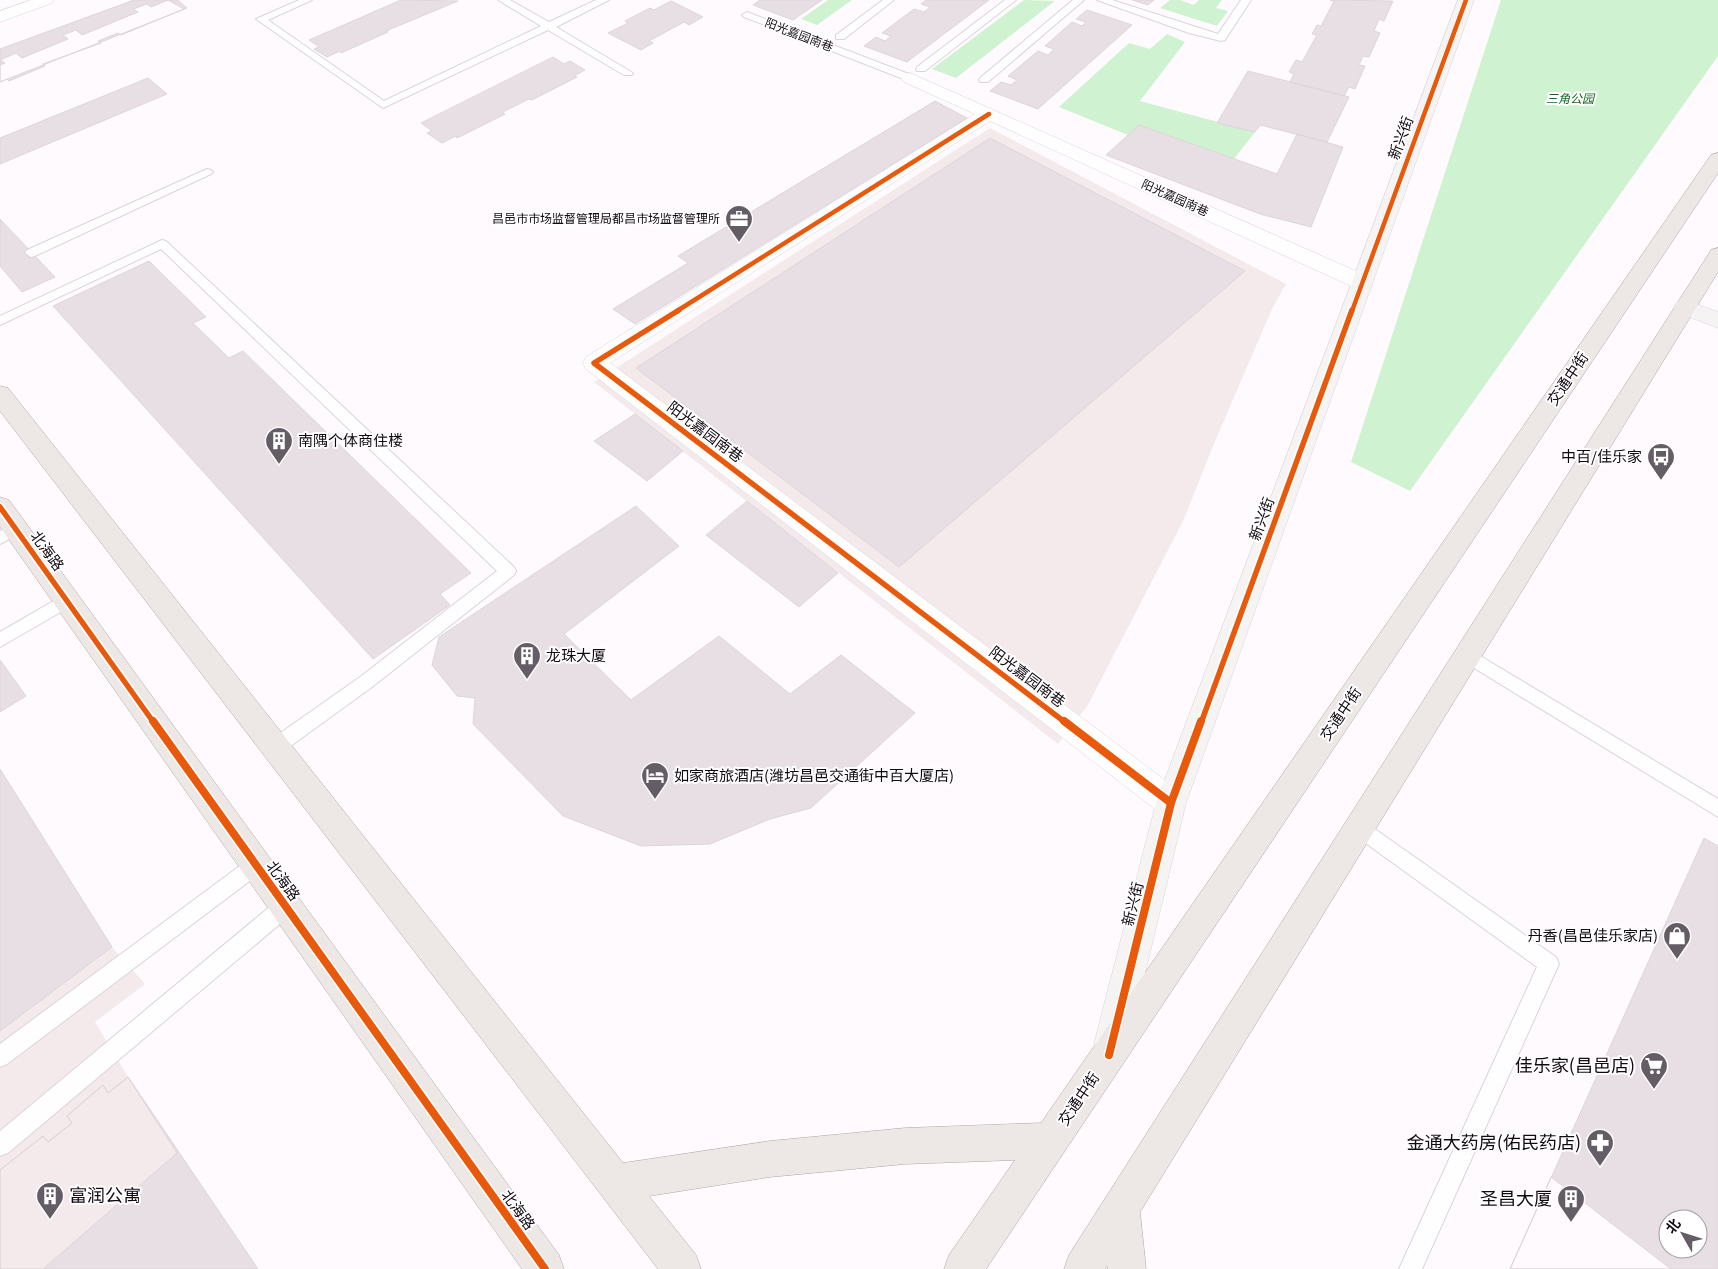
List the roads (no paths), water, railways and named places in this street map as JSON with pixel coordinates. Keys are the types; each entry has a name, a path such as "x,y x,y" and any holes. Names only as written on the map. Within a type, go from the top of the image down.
{"main road":[{"name":"交通中街","path":"963,1269 1718,159"},
{"path":"1083,1269 1718,255"},
{"path":"0,394 682,1269"},
{"name":"北海路","path":"5,525 67,600 545,1269"},
{"path":"615,1183 770,1159 896,1147 1050,1141"},
{"path":"1122,1207 1127,1269"}],"street":[{"path":"0,17 46,0"},
{"name":"新兴街","path":"1109,1055 1171,803 1466,0"},
{"name":"阳光嘉园南巷","path":"915,74 989,114 1361,282"},
{"name":"阳光嘉园南巷","path":"989,114 594,363 1171,803"},
{"path":"1685,307 1718,321"}],"lane":[{"path":"306,0 261,19 383,105 604,0"},
{"path":"502,0 628,73"},
{"path":"840,37 889,0"},
{"path":"915,74 1011,0"},
{"path":"984,80 1079,0"},
{"path":"1102,0 1193,31 1221,38 1246,0"},
{"name":"阳光嘉园南巷","path":"747,15 915,74"},
{"path":"31,253 207,172"},
{"path":"0,321 162,244 508,572 366,682 275,746"},
{"path":"0,640 67,600"},
{"path":"1467,655 1718,809"},
{"path":"1359,828 1550,964 1410,1269"},
{"path":"0,1057 256,865"},
{"path":"0,1145 286,906"}],"place":[{"name":"昌邑市市场监督管理局都昌市场监督管理所","path":"739,243"},
{"name":"南隅个体商住楼","path":"279,465"},
{"name":"中百/佳乐家","path":"1661,481"},
{"name":"龙珠大厦","path":"527,680"},
{"name":"如家商旅酒店(潍坊昌邑交通街中百大厦店)","path":"655,800"},
{"name":"丹香(昌邑佳乐家店)","path":"1677,960"},
{"name":"佳乐家(昌邑店)","path":"1654,1090"},
{"name":"金通大药房(佑民药店)","path":"1600,1167"},
{"name":"富润公寓","path":"50,1220"},
{"name":"圣昌大厦","path":"1571,1223"}],"park label":[{"name":"三角公园","path":"1570,99"}]}
